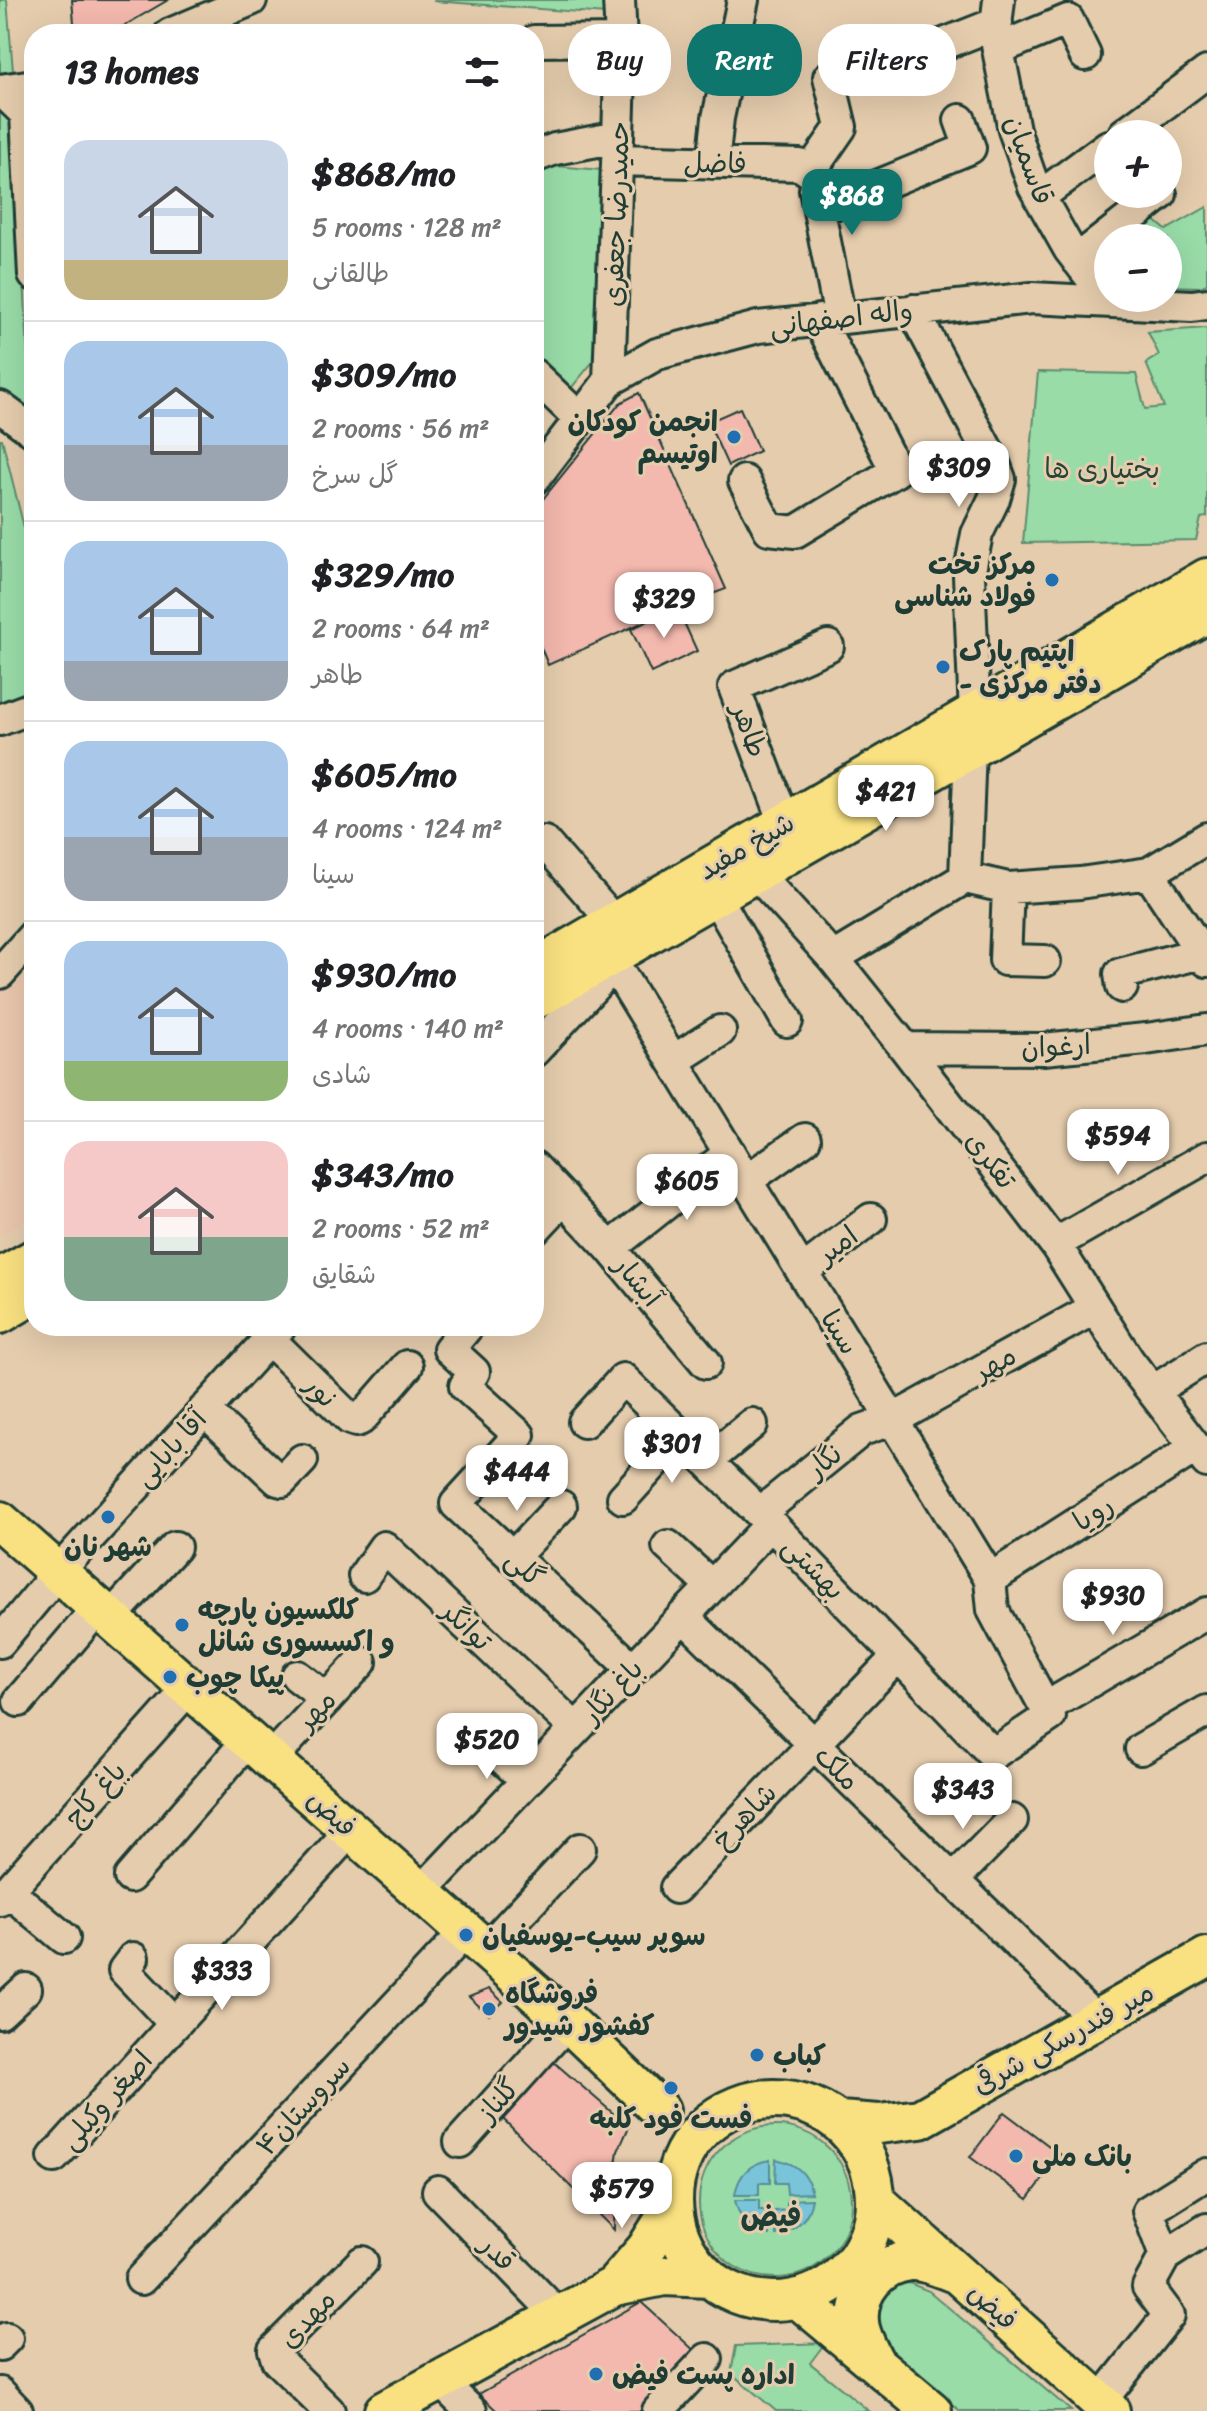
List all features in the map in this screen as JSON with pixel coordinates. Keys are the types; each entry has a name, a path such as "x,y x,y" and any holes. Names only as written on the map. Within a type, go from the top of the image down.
{"main road":[{"name":"شیخ مفید","path":"544,965 715,895 755,872 1207,578"},
{"name":"شیخ مفید","path":"544,992 612,939 785,823 1207,613"},
{"path":"0,1278 24,1265"},
{"path":"0,1314 24,1300"},
{"name":"فیض","path":"0,1521 568,2022 660,2110"},
{"name":"میر فندرسکی شرقی","path":"920,2119 1207,1957"},
{"path":"614,2286 646,2249 674,2195 681,2161 693,2139 710,2121 731,2108 776,2098 809,2105 839,2121 855,2138 866,2157 874,2190 869,2234 853,2263 837,2279 818,2291 797,2298 760,2300 742,2296 709,2278 695,2263 676,2226 674,2195 660,2110 731,2108"},
{"path":"839,2121 879,2124 920,2119"},
{"path":"874,2190 920,2119"},
{"name":"فیض","path":"874,2190 956,2274 1105,2407"},
{"path":"875,2363 859,2324 859,2306 865,2288 877,2274 893,2265 911,2261 956,2274"},
{"path":"384,2411 614,2286 664,2276 709,2278"},
{"path":"797,2298 932,2411"}],"street":[{"path":"194,24 251,0"},
{"name":"حمیدرضا جعفری","path":"619,0 620,24"},
{"path":"713,163 718,118 743,0"},
{"path":"956,40 998,24 1068,20 1085,55"},
{"name":"قاسمیان","path":"998,24 1014,130 1034,187 1077,260 1094,282"},
{"path":"544,41 568,41"},
{"path":"1143,120 1207,72"},
{"path":"0,90 24,86"},
{"path":"0,90 24,112"},
{"name":"حمیدرضا جعفری","path":"609,381 619,96"},
{"path":"744,481 769,529 795,532 896,471 830,319 819,210 810,172 841,127 834,96"},
{"path":"819,210 970,148 960,120"},
{"name":"فاضل","path":"544,153 555,149 618,149 713,163 800,165 810,172"},
{"path":"1039,197 1094,156"},
{"path":"1077,260 1144,208"},
{"name":"واله اصفهانی","path":"544,466 609,381 657,354 758,327 1032,298 1094,301"},
{"name":"واله اصفهانی","path":"1182,306 1207,304"},
{"path":"913,310 1000,479 977,534 969,576 972,732 965,878"},
{"path":"544,385 580,419"},
{"path":"0,407 24,425"},
{"name":"طاهر","path":"785,823 734,687 828,646"},
{"path":"0,720 24,711"},
{"path":"833,958 965,878 1008,888 1080,883 1149,873 1207,838"},
{"name":"سینا","path":"544,842 612,939 673,1061 990,1579 993,1610 1048,1712"},
{"name":"تفکری","path":"755,872 833,958 905,1048 1055,1244 1129,1361 1201,1454"},
{"path":"1122,987 1120,974 1204,957 1149,873"},
{"path":"1008,888 1005,960 1045,961"},
{"path":"715,895 787,1021"},
{"path":"544,1040 601,979 612,939"},
{"path":"0,973 24,946"},
{"name":"ارغوان","path":"905,1048 1043,1049 1207,1030"},
{"path":"673,1061 720,1031"},
{"path":"747,1180 805,1139"},
{"path":"610,1248 730,1153"},
{"path":"1055,1244 1207,1157"},
{"name":"آبشار","path":"544,1177 610,1248 706,1363"},
{"path":"544,1219 564,1198"},
{"name":"امیر","path":"803,1271 871,1219"},
{"name":"مهر","path":"894,1419 1095,1308"},
{"name":"آقا بابایی","path":"0,1642 59,1571 272,1336"},
{"name":"نور","path":"278,1336 350,1419 356,1421 407,1366"},
{"name":"گلی","path":"460,1336 449,1349 474,1372 465,1386 519,1435 456,1504 633,1669"},
{"path":"1153,1391 1207,1357"},
{"name":"بهشتی","path":"584,1422 623,1379 766,1519 993,1754 1048,1712"},
{"path":"204,1410 278,1480 286,1478 302,1460"},
{"name":"نگار","path":"766,1519 862,1430 894,1419"},
{"path":"707,1461 752,1424"},
{"path":"623,1498 680,1435"},
{"name":"رویا","path":"990,1579 1201,1454"},
{"path":"513,1557 561,1506"},
{"name":"باغ نگار","path":"421,1892 712,1586 766,1519"},
{"path":"668,1546 712,1586"},
{"path":"19,1701 105,1612 175,1547"},
{"name":"توانگر","path":"364,1576 384,1547 576,1729"},
{"path":"1048,1712 1207,1613"},
{"name":"ملک","path":"683,1616 1096,2020"},
{"name":"شاهرخ","path":"676,1888 898,1656"},
{"name":"مهر","path":"130,1877 260,1749 327,1699 361,1662"},
{"path":"297,1676 327,1699"},
{"name":"باغ کاج","path":"4,1895 190,1687"},
{"path":"1141,1749 1207,1711"},
{"path":"485,1742 527,1781"},
{"path":"952,1881 1012,1820"},
{"name":"اصغر وکیلی","path":"54,2157 351,1830"},
{"name":"سروستان۴","path":"141,2279 476,1941 580,1849"},
{"path":"4,1895 64,1938"},
{"path":"133,1958 124,1970 175,2024"},
{"path":"0,2013 26,1989"},
{"name":"گلناز","path":"460,2142 568,2022"},
{"path":"1165,2256 1148,2211 1207,2174"},
{"name":"قدر","path":"438,2191 559,2316"},
{"path":"1105,2407 1169,2315 1148,2287 1165,2256 1207,2229"},
{"name":"مهدی","path":"329,2411 277,2360 274,2350 362,2262"},
{"path":"658,2411 707,2359"},
{"path":"440,2381 471,2411"},
{"path":"0,2393 17,2411"}],"shaded area":[{"path":"24,946 24,1222 0,1236 0,973"}],"green space":[{"path":"0,0 7,0 13,71 0,73"},
{"path":"604,0 606,14 434,1"},
{"path":"0,105 16,113 24,276 24,413 0,394"},
{"path":"555,166 602,170 601,352 568,392 544,368 544,171"},
{"path":"1207,207 1207,284 1182,286 1182,224 1177,224"},
{"path":"1146,213 1159,224 1132,224"},
{"name":"بختیاری ها","path":"1207,328 1207,517 1201,518 1196,540 1023,543 1038,372 1136,374 1145,409 1164,407 1146,363 1159,355 1148,332"},
{"path":"2,439 24,528 24,693 0,702"},
{"path":"775,2126 804,2132 829,2148 845,2173 851,2202 845,2231 829,2256 804,2272 775,2278 746,2272 721,2256 705,2231 699,2202 705,2173 721,2148 746,2132"},
{"path":"909,2283 929,2291 1071,2411 960,2411 888,2349 873,2326 876,2306 889,2287"},
{"path":"825,2343 810,2363 869,2411 776,2411 731,2373 736,2346"}],"water":[{"path":"776,2159 800,2170 812,2193 787,2194 786,2183 775,2183"},
{"path":"770,2160 770,2183 759,2183 759,2195 735,2195 746,2171"},
{"path":"812,2199 800,2223 776,2235 775,2211 787,2210 787,2200"},
{"path":"735,2200 759,2200 759,2210 769,2210 769,2235 746,2223"}],"building":[{"path":"72,0 168,0 127,24 74,24"},
{"path":"639,393 726,589 677,607 548,665 544,655 544,498 620,403"},
{"name":"انجمن کودکان اوتیسم","path":"740,408 759,451 728,466 708,422"},
{"path":"677,607 697,651 651,673 631,629"},
{"name":"فروشگاه کفشور شیدور","path":"489,1989 503,2002 489,2015 469,1997"},
{"path":"548,2057 629,2127 618,2151 615,2171 614,2230 499,2115"},
{"name":"بانک ملی","path":"1004,2112 1061,2155 1028,2199 970,2157"},
{"name":"اداره پست فیض","path":"641,2302 697,2353 642,2411 497,2411 479,2394"}],"place":[{"name":"انجمن کودکان اوتیسم","path":"734,437"},
{"name":"مرکز تخت فولاد شناسی","path":"1052,580"},
{"name":"اپتیم پارک - دفتر مرکزی","path":"943,667"},
{"name":"شهر نان","path":"108,1517"},
{"name":"کلکسیون پارچه و اکسسوری شانل","path":"182,1625"},
{"name":"پیکا چوب","path":"170,1677"},
{"name":"سوپر سیب-یوسفیان","path":"466,1935"},
{"name":"فروشگاه کفشور شیدور","path":"489,2009"},
{"name":"کباب","path":"757,2055"},
{"name":"فست فود کلبه","path":"671,2088"},
{"name":"بانک ملی","path":"1016,2156"},
{"name":"اداره پست فیض","path":"596,2374"}],"district":[{"name":"فیض","path":"771,2216"}]}
